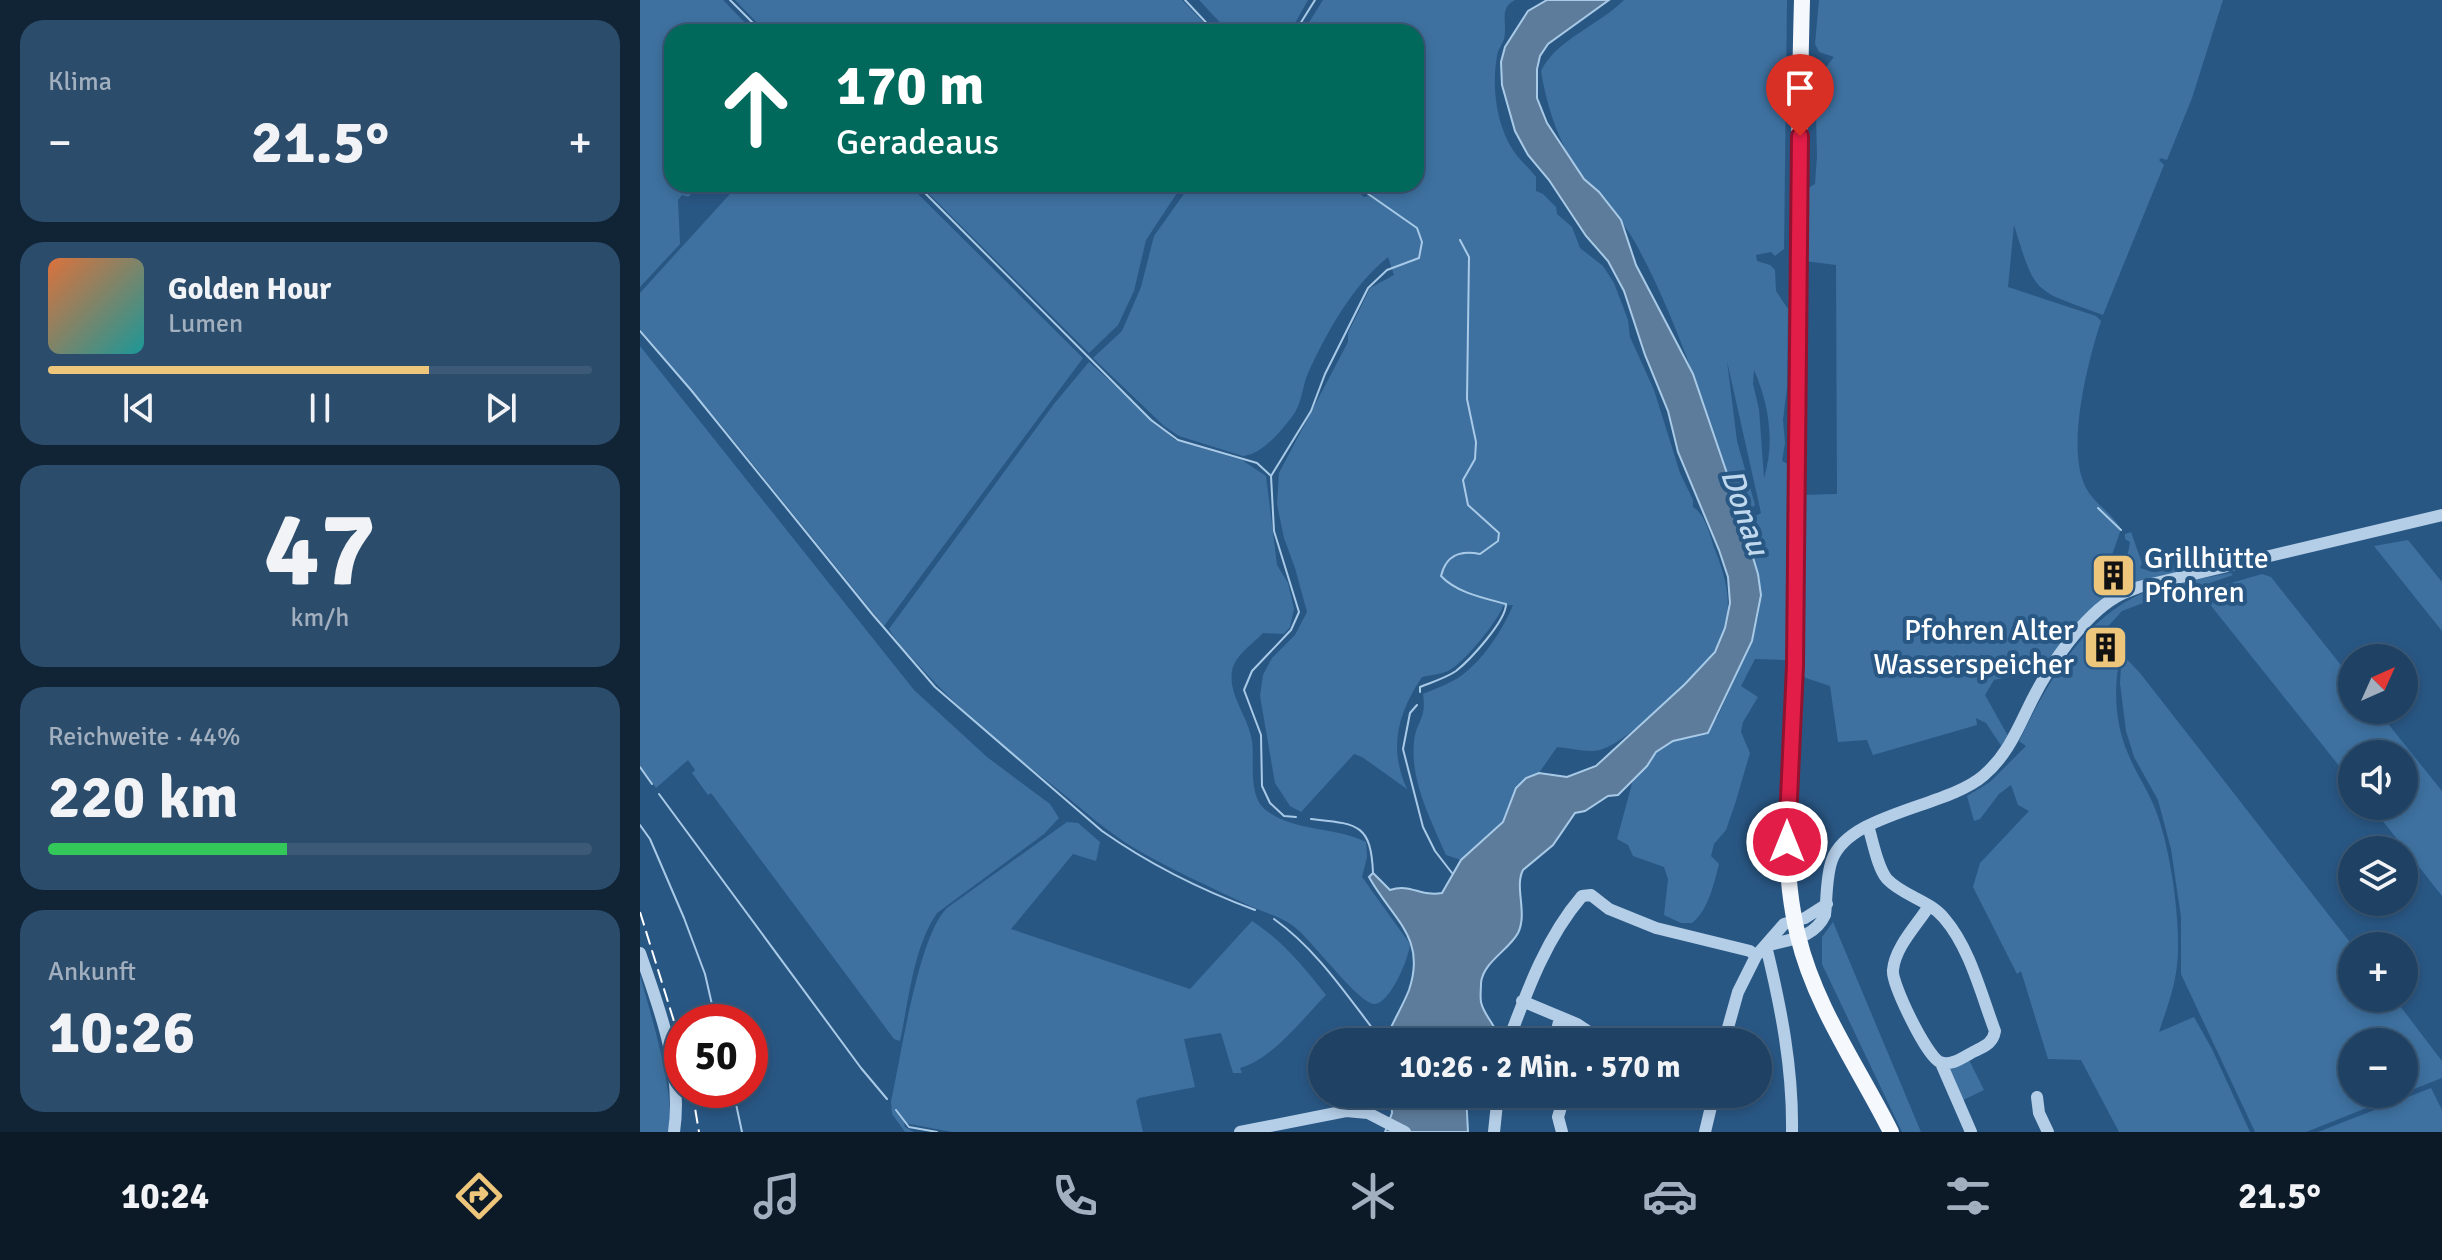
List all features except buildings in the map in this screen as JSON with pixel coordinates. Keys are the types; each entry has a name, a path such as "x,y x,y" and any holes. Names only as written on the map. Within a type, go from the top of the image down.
{"main road":[{"path":"1802,0 1788,884 1803,936 1836,1016 1891,1132"}],"street":[{"path":"1766,946 1803,936 1821,923 1827,904 1832,860 1852,836 1904,810 1957,793 1982,777 2001,759 2048,671 2082,628 2117,596 2139,587 2442,515"},
{"path":"1868,826 1885,877 1943,916 1959,940 1995,1031 1994,1040 1988,1045 1952,1063 1941,1063"},
{"path":"1513,1028 1522,1001 1555,933 1582,896 1591,895 1609,909 1656,928 1750,951 1756,956"},
{"path":"1726,1028 1741,984 1756,956 1777,930 1817,912 1827,904"},
{"path":"1929,906 1895,956 1892,974 1926,1048 1941,1063 1971,1132"},
{"path":"1766,946 1780,1001 1792,1132"},
{"path":"640,953 670,1052 678,1108 674,1132"},
{"path":"1522,1001 1583,1028"},
{"path":"1558,1028 1560,1018"},
{"path":"2037,1097 2039,1113 2048,1132"},
{"path":"1494,1132 1497,1108"},
{"path":"1561,1108 1558,1117 1562,1132"},
{"path":"1705,1132 1711,1108"},
{"path":"1240,1132 1330,1112 1368,1113 1405,1132"}],"shaded area":[{"path":"640,0 723,0 746,24 664,24 664,192 694,192 688,197 682,195 678,200 680,244 640,287"},
{"path":"735,0 1182,0 1205,24 758,24"},
{"path":"1199,0 1308,0 1294,24 1222,24"},
{"path":"1323,0 1515,0 1505,12 1504,39 1495,69 1498,110 1505,136 1511,148 1536,177 1536,191 1556,207 1557,214 1572,227 1580,248 1603,266 1614,283 1628,320 1630,337 1654,390 1680,473 1693,500 1693,507 1707,526 1724,578 1728,602 1726,623 1720,642 1694,676 1636,728 1608,747 1590,751 1557,747 1539,773 1526,778 1503,822 1461,860 1446,855 1418,786 1414,742 1424,709 1423,694 1467,672 1497,635 1513,605 1503,606 1487,631 1454,667 1422,677 1414,690 1402,717 1397,745 1401,774 1407,789 1354,754 1301,812 1290,806 1275,783 1260,696 1263,675 1272,658 1295,635 1307,612 1277,504 1279,473 1348,342 1348,333 1370,288 1394,275 1388,257 1363,282 1332,326 1308,373 1294,414 1272,440 1250,454 1243,456 1179,436 1164,426 1093,358 1122,331 1141,287 1154,236 1185,192 1358,192 1364,197 1380,192 1424,192 1424,24 1308,24"},
{"path":"1547,0 1609,0 1548,44 1540,56 1537,69 1537,98 1547,123 1584,179 1599,192 1621,220 1636,265 1693,374 1732,488 1758,574 1761,595 1752,641 1708,733 1673,741 1656,752 1647,766 1618,795 1608,796 1585,811 1575,813 1553,845 1523,870 1520,884 1521,925 1514,939 1486,969 1481,983 1481,1002 1494,1028 1390,1028 1409,990 1414,956 1404,929 1369,877 1373,873 1390,890 1404,888 1442,893 1461,860 1503,822 1516,788 1526,778 1539,773 1567,777 1596,766 1685,684 1715,652 1725,628 1730,603 1728,577 1719,550 1678,452 1668,411 1624,291 1608,261 1586,236 1549,180 1528,155 1515,131 1502,85 1501,62 1505,47 1528,11"},
{"path":"1624,0 1787,0 1784,249 1775,256 1771,252 1756,255 1757,261 1775,270 1776,291 1788,309 1782,461 1788,464 1786,660 1755,659 1741,686 1758,697 1743,722 1741,732 1750,753 1726,830 1714,844 1711,856 1719,864 1712,888 1702,912 1692,923 1681,923 1664,915 1668,879 1664,867 1633,856 1628,845 1617,839 1633,780 1656,752 1678,738 1702,735 1718,716 1752,641 1761,595 1758,574 1742,523 1761,513 1727,361 1737,441 1755,505 1753,507 1734,493 1690,367 1665,304 1636,244 1575,165 1551,113 1541,71 1557,50","holes":["1754,370 1767,410 1770,437 1764,478"]},
{"path":"1819,0 2223,0 2192,98 2167,160 2159,160 2164,165 2103,315 2063,300 2041,287 2027,266 2014,225 2008,287 2096,316 2101,321 2085,380 2078,449 2085,486 2121,529 2110,561 2096,573 2101,592 2122,571 2130,542 2125,539 2125,534 2131,532 2142,563 2140,568 2147,570 2154,556 2160,555 2180,570 2256,552 2252,558 2116,594 2042,675 2030,672 1994,680 1985,695 2008,736 2002,747 1986,723 1976,718 1977,725 1873,755 1867,740 1838,742 1830,686 1806,678 1799,671 1801,495 1837,494 1836,265 1805,261 1808,188 1815,184 1817,156 1816,117 1810,101 1812,85 1834,57 1819,52 1815,44"},
{"path":"732,192 916,192 1083,358 884,626 640,329 640,293"},
{"path":"927,192 1178,192 1146,240 1134,291 1118,325 1089,353"},
{"path":"640,346 914,690 987,757 1050,804 1059,818 1044,834 937,913 917,958 900,1041 894,1039 711,793 708,795 692,773 695,770 688,760 656,788 640,766"},
{"path":"1089,362 1175,440 1242,460 1266,476 1277,565 1288,583 1294,609 1290,627 1284,634 1263,633 1240,655 1232,671 1233,689 1252,741 1254,788 1261,805 1290,823 1366,842 1367,857 1362,877 1410,944 1398,978 1387,996 1375,1004 1358,994 1292,925 1162,863 1106,828 967,714 932,680 889,629 1054,404"},
{"path":"2408,540 2442,582 2442,631 2374,546"},
{"path":"2262,574 2271,577 2338,661 2338,724 2388,724 2401,740 2338,740 2338,764 2200,592"},
{"path":"2233,575 2122,611 2093,643 2099,648 2094,654 2101,659 2114,641 2123,643 2117,671 2117,715 2129,756 2156,811 2171,869 2178,956 2173,988 2159,1032 2194,1017 2250,1132 2119,1132 2081,1060 2048,1059 2021,971 2017,974 1973,887 1980,863 2029,811 2018,805 2011,785 1999,794 1980,819 1974,821 1967,796 1990,782 2026,746 2019,741 2056,673 2108,614 2153,589"},
{"path":"2122,654 2342,932 2338,932 2338,1012 2405,1012 2417,1028 2338,1028 2338,1108 2367,1108 2306,1132 2255,1132 2181,974 2181,917 2171,849 2158,800 2134,757 2126,731 2120,683"},
{"path":"2418,761 2442,791 2442,896 2418,866 2418,836 2395,836 2382,820 2418,820"},
{"path":"1067,822 1078,823 1100,842 1096,861 1073,854 1011,929 1190,989 1252,921 1301,964 1326,995 1276,1047 1240,1068 1242,1073 1233,1073 1221,1033 1184,1039 1195,1087 1139,1098 1136,1101 1143,1132 952,1132 904,1123 914,1132 905,1132 892,1114 891,1102 919,970 937,923 947,908"},
{"path":"1833,922 1921,1132 1902,1132 1822,964 1822,937"},
{"path":"640,975 664,1068 664,1108 670,1108 670,1116 668,1132 640,1132"},
{"path":"2418,1030 2442,1061 2442,1078 2418,1087"},
{"path":"1969,1060 1984,1090 1963,1100 1948,1070"},
{"path":"2431,1088 2442,1110 2442,1132 2318,1132 2380,1108 2418,1108 2418,1093"},
{"path":"1392,1108 1467,1108 1468,1132 1385,1132"}],"waterway":[{"path":"730,0 754,24"},
{"path":"1185,0 1208,24"},
{"path":"1300,24 1315,0"},
{"path":"924,192 1151,420 1178,440 1257,463 1270,475"},
{"path":"1296,817 1284,816 1270,803 1262,786 1261,735 1244,690 1252,671 1291,630 1299,612 1274,531 1271,476 1311,411 1325,374 1368,288 1387,270 1419,258 1422,242 1417,228 1365,192"},
{"path":"1420,692 1420,687 1456,671 1470,658 1494,630 1506,604 1463,591 1441,576 1450,559 1460,554 1480,554 1498,541 1499,533 1468,505 1463,480 1475,459 1476,442 1467,399 1469,257 1460,240"},
{"path":"640,331 935,687 1102,831 1176,875 1255,910"},
{"path":"2098,508 2121,530"},
{"path":"2230,559 2256,552"},
{"path":"1417,705 1410,713 1403,749 1423,827 1435,851 1452,873"},
{"path":"640,767 652,784"},
{"path":"659,794 887,1099"},
{"path":"1311,819 1350,825 1365,835 1373,873"},
{"path":"640,825 650,839 684,918 705,974 712,1004"},
{"path":"1274,919 1319,961 1372,1028"},
{"path":"737,1108 742,1132"},
{"path":"896,1110 909,1127 937,1132"}],"railway":[{"path":"640,912 669,1004"},
{"path":"695,1108 699,1132"}],"place":[{"name":"Grillhütte Pfohren","path":"2113,575"},
{"name":"Pfohren Alter Wasserspeicher","path":"2105,647"}],"route":[{"path":"1787,842 1795,666 1800,136"}],"water label":[{"name":"Donau","path":"1745,512"}]}
